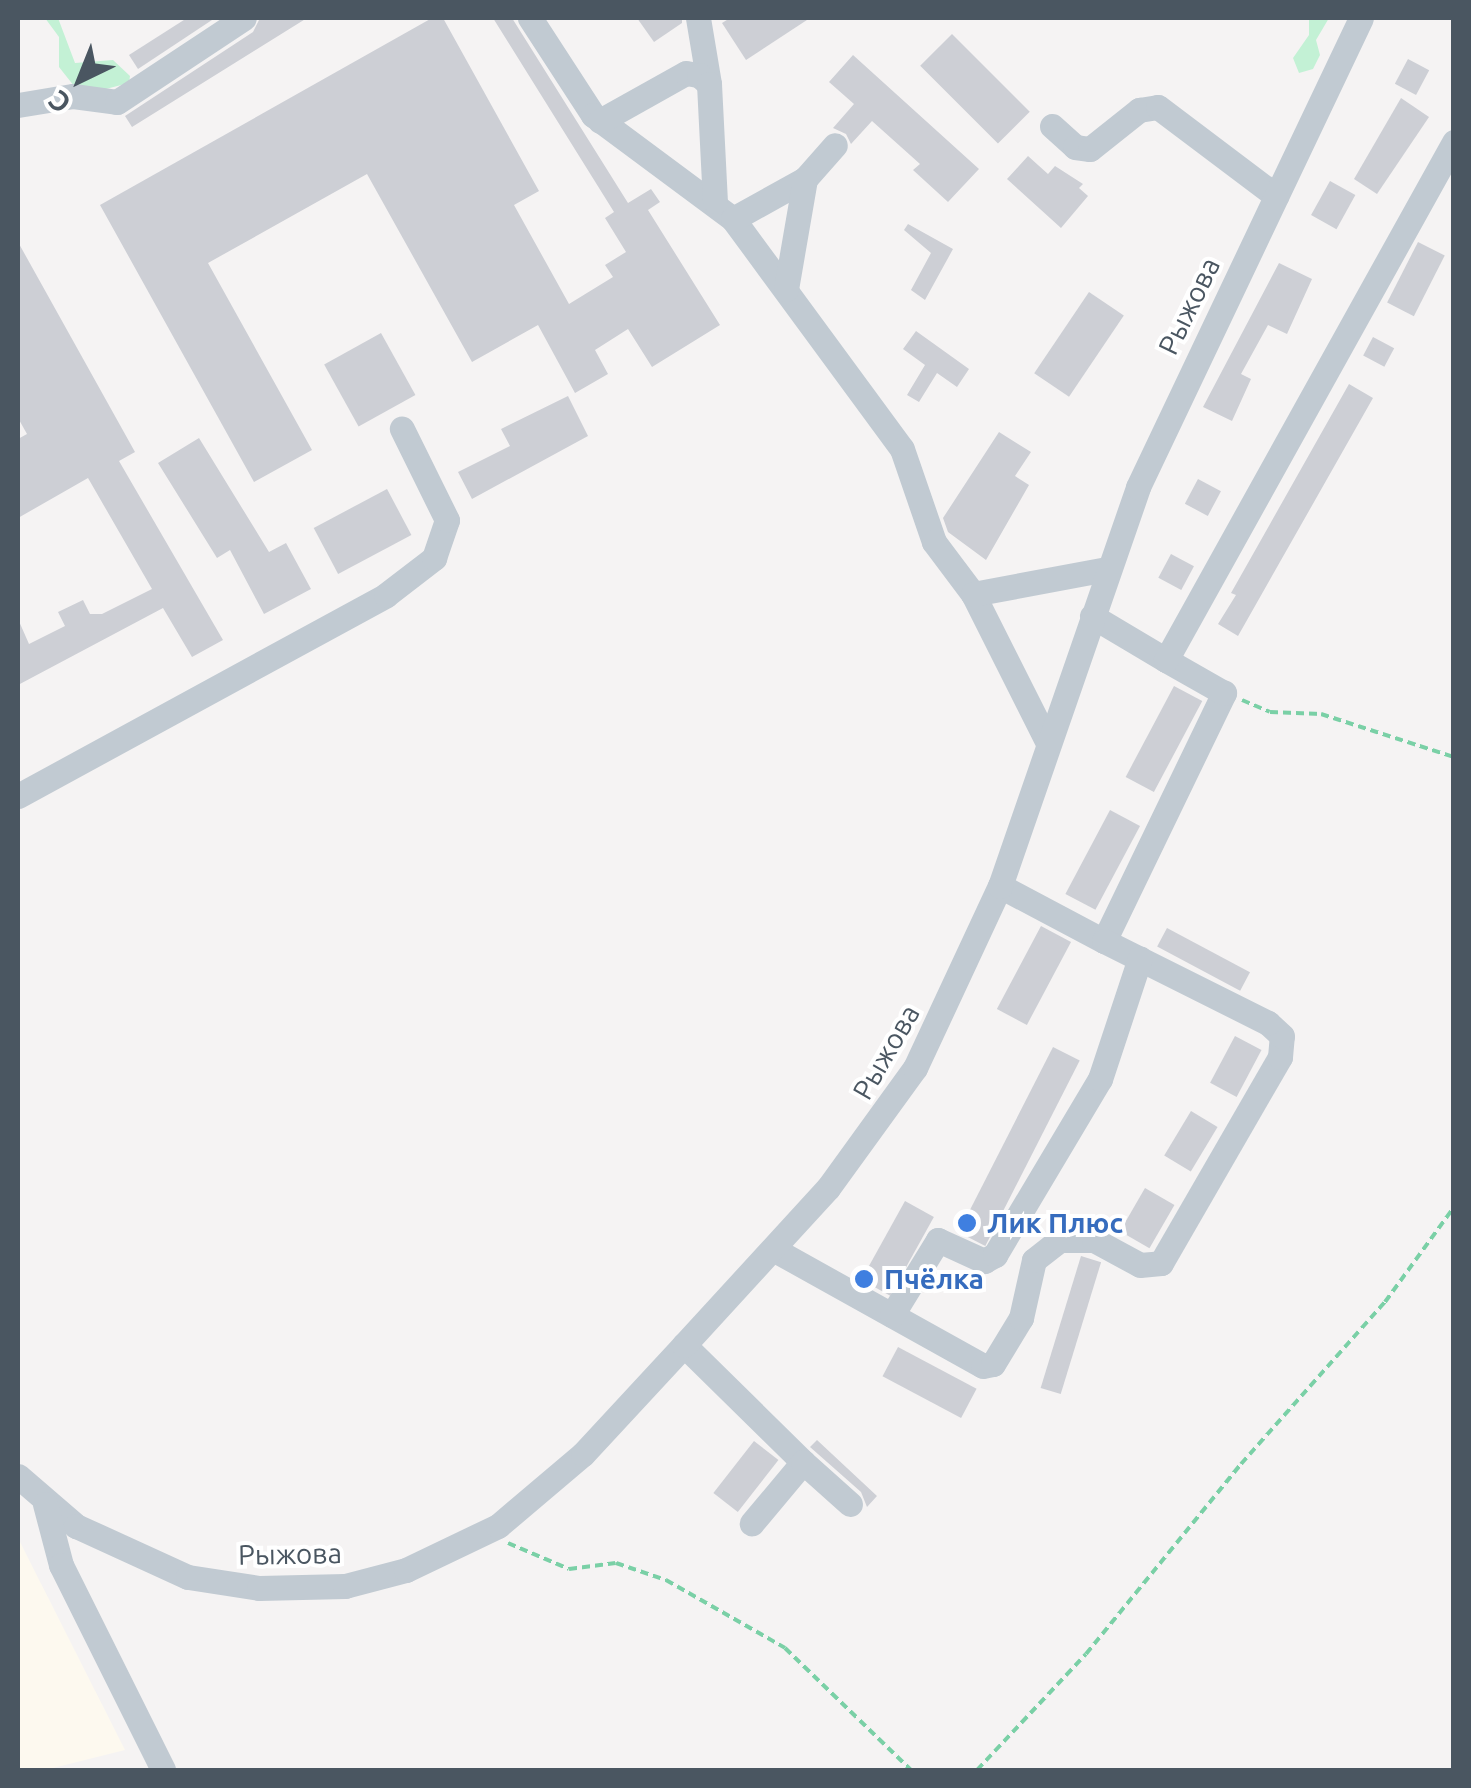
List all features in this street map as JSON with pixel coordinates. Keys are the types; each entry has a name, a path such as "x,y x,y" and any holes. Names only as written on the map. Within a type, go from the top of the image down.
{"street":[{"path":"18,105 73,96 117,102 244,18"},
{"path":"530,18 600,121 724,210 902,449 934,542 973,594 1046,741"},
{"path":"698,18 724,210"},
{"name":"Рыжова","path":"18,1476 45,1504 148,1563 188,1578 259,1588 315,1589 374,1579 490,1530 583,1454 684,1345 862,1146 916,1068 1000,886 1107,569 1172,410 1361,18"},
{"path":"600,121 686,73 709,84"},
{"path":"1052,126 1075,148 1090,149 1138,110 1158,107 1276,196"},
{"path":"1166,660 1454,142"},
{"path":"724,210 804,179 835,145"},
{"path":"786,289 804,179"},
{"path":"18,796 386,595 434,558 447,520 402,429"},
{"path":"973,594 1107,569"},
{"path":"1092,616 1224,693 1104,941"},
{"path":"772,1248 988,1366 1021,1318 1028,1270 1049,1246 1070,1237 1094,1240 1147,1267 1166,1257 1280,1056 1282,1036 1268,1023 1000,886"},
{"path":"892,1316 938,1240 984,1261 995,1255 1100,1079 1140,958"},
{"path":"684,1345 850,1504"},
{"path":"752,1523 804,1462"},
{"path":"45,1504 61,1565 163,1770"}],"path":[{"path":"1224,693 1270,712 1321,714 1454,757"},
{"path":"978,1770 1086,1654 1385,1302 1454,1206"},
{"path":"490,1530 568,1569 616,1563 666,1580 695,1602 762,1635 849,1705 911,1770"}],"shaded area":[{"path":"18,1538 125,1750 45,1770 18,1770"}],"green space":[{"path":"45,18 58,18 75,63 113,60 130,76 129,83 98,91 74,86 59,67 59,37"},
{"path":"1309,18 1329,18 1316,40 1320,55 1313,69 1299,73 1293,58 1309,35"}],"building":[{"path":"187,18 215,18 138,69 129,55"},
{"path":"260,18 307,18 132,127 125,116 253,32"},
{"path":"432,18 443,18 539,191 514,205 569,304 613,277 605,265 626,252 605,218 614,212 493,18 512,18 628,203 651,189 660,202 648,210 720,325 652,367 628,329 595,350 608,374 575,393 538,325 472,362 367,174 208,263 312,450 254,482 100,205"},
{"path":"637,18 682,18 682,23 654,42"},
{"path":"730,18 810,18 746,60 722,23"},
{"path":"952,34 1030,112 998,144 920,66"},
{"path":"853,55 979,169 948,202 913,170 920,164 872,121 851,144 846,134 833,128 854,104 829,82"},
{"path":"1408,59 1429,70 1416,95 1395,84"},
{"path":"1401,98 1429,117 1377,194 1354,179"},
{"path":"1028,156 1048,174 1055,166 1083,184 1079,188 1088,196 1061,228 1007,179"},
{"path":"1330,181 1355,195 1336,229 1311,215"},
{"path":"908,224 953,249 925,300 911,290 931,253 904,230"},
{"path":"18,242 135,452 119,461 223,640 192,657 163,608 18,685 18,619 29,644 65,626 58,612 83,600 90,614 102,614 152,589 88,478 18,518 18,439 27,434 18,418"},
{"path":"1418,242 1445,256 1414,316 1387,303"},
{"path":"1279,263 1312,279 1287,334 1268,325 1241,374 1251,379 1232,421 1203,407"},
{"path":"1089,292 1124,315 1069,397 1034,373"},
{"path":"916,331 969,369 957,387 937,373 919,402 907,395 925,365 903,349"},
{"path":"381,333 415,395 359,427 324,365"},
{"path":"1373,337 1394,348 1384,367 1363,356"},
{"path":"1349,384 1373,398 1238,636 1218,624 1236,595 1231,593"},
{"path":"568,396 588,436 472,499 458,472 510,446 501,429"},
{"path":"999,432 1031,452 1015,476 1029,485 986,560 948,532 943,518"},
{"path":"199,438 269,552 286,543 311,589 264,614 230,550 217,558 158,463"},
{"path":"1198,479 1221,491 1208,516 1185,504"},
{"path":"387,489 411,535 338,574 314,528"},
{"path":"1171,554 1194,566 1181,590 1158,578"},
{"path":"1174,686 1202,701 1154,792 1126,777"},
{"path":"1110,810 1140,826 1095,910 1065,894"},
{"path":"1041,926 1071,942 1027,1025 997,1009"},
{"path":"1167,928 1250,972 1240,991 1157,947"},
{"path":"1235,1036 1261,1050 1237,1097 1210,1083"},
{"path":"1053,1047 1080,1061 985,1246 959,1232"},
{"path":"1191,1111 1218,1127 1191,1172 1164,1156"},
{"path":"1145,1188 1174,1205 1149,1248 1120,1231"},
{"path":"905,1201 934,1217 890,1296 861,1280"},
{"path":"1081,1256 1101,1262 1061,1394 1041,1388"},
{"path":"898,1347 977,1389 961,1418 883,1376"},
{"path":"817,1440 877,1496 867,1507 861,1492 810,1447"},
{"path":"754,1441 778,1460 738,1512 713,1493"}],"place":[{"name":"Лик Плюс","path":"967,1223"},
{"name":"Пчёлка","path":"864,1279"}]}
